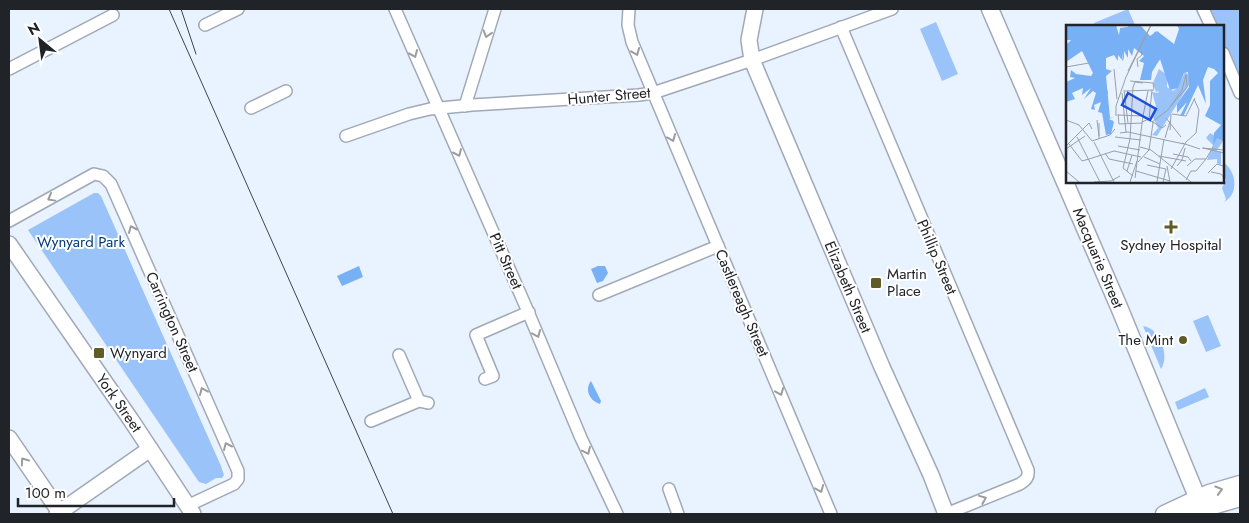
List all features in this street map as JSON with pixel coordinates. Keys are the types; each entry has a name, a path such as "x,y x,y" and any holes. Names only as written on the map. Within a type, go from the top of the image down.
{"main road":[{"name":"Macquarie Street","path":"990,9 1120,307 1196,507"},
{"path":"1196,507 1216,490 1240,484"},
{"path":"1164,514 1240,498"}],"street":[{"path":"206,25 238,9"},
{"name":"Pitt Street","path":"395,9 581,438 617,514"},
{"path":"465,106 495,9"},
{"name":"Castlereagh Street","path":"629,9 628,25 632,42 831,514"},
{"name":"Elizabeth Street","path":"755,9 749,40 752,60 882,367 931,475 946,514"},
{"name":"Hunter Street","path":"346,136 409,114 438,108 653,93 752,60 892,9"},
{"path":"1203,9 1211,25"},
{"path":"9,69 113,15"},
{"name":"Phillip Street","path":"841,27 1028,470 1025,480 1020,484 946,514"},
{"path":"1224,55 1240,93"},
{"path":"251,108 286,91"},
{"name":"Carrington Street","path":"9,221 94,174 104,176 112,184 238,472 238,479 234,484 190,510"},
{"name":"York Street","path":"9,244 190,510"},
{"path":"599,295 718,246"},
{"path":"485,380 493,376 476,335 528,312"},
{"path":"371,421 424,402 399,355"},
{"path":"9,438 60,514 150,449"},
{"path":"669,489 678,514"}],"green space":[{"path":"1128,9 1135,25 1095,25 1094,23"},
{"path":"1209,9 1240,9 1240,81 1224,43 1224,25 1216,25"},
{"path":"936,22 958,74 942,81 920,29"},
{"path":"1224,163 1231,170 1234,188 1232,194 1224,202 1226,199 1222,188 1226,180"},
{"name":"Wynyard Park","path":"94,193 98,193 101,196 221,466 224,475 222,478 216,478 206,484 199,482 28,230"},
{"path":"1208,315 1221,346 1206,352 1193,321"},
{"path":"1143,326 1154,332 1162,343 1164,364 1161,369"},
{"path":"1205,388 1209,397 1178,410 1175,402"}],"shaded area":[{"path":"359,266 363,277 342,286 337,276"},
{"path":"605,266 608,273 603,281 597,283 591,269"},
{"path":"591,381 601,401 600,404 596,403 589,395 588,388"}],"tram line":[{"path":"169,9 393,514"},
{"path":"181,9 196,54"}],"place":[{"name":"Sydney Hospital","path":"1171,227"},
{"name":"Martin Place","path":"876,283"},
{"name":"The Mint","path":"1183,340"},
{"name":"Wynyard","path":"99,353"}]}
